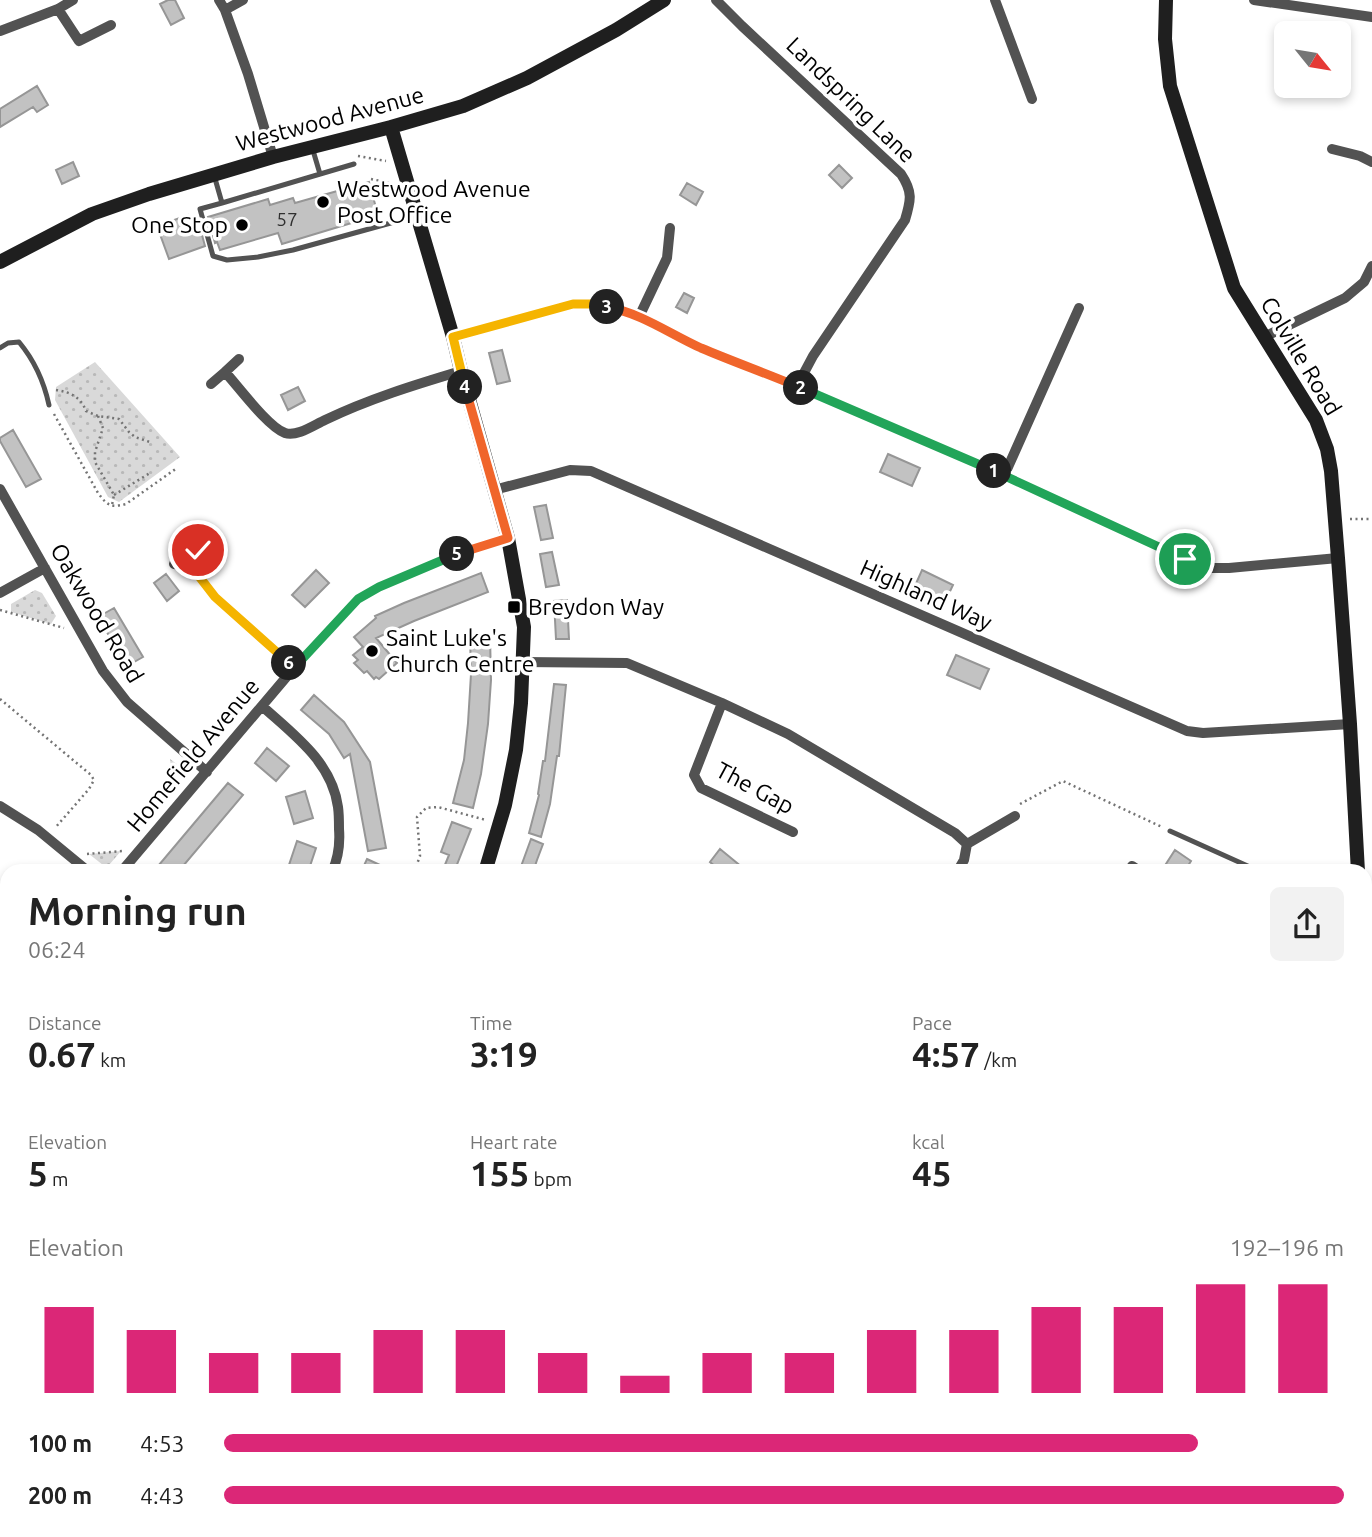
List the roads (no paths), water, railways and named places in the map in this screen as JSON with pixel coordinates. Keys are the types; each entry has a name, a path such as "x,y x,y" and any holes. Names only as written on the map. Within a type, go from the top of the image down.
{"street":[{"path":"0,30 58,9 74,0"},
{"path":"243,0 222,5 248,74 273,157"},
{"name":"Westwood Avenue","path":"0,262 92,214 149,194 273,157 463,106 527,78 616,30 664,0"},
{"name":"Landspring Lane","path":"716,0 901,174 911,194 905,220 813,356 797,386"},
{"path":"995,0 1032,99"},
{"name":"Colville Road","path":"1166,0 1170,86 1234,288 1316,420 1327,449 1338,558 1358,864"},
{"path":"1254,0 1325,5 1372,17"},
{"path":"58,9 79,41 111,24"},
{"path":"391,127 453,337 508,538 524,627 516,750 505,805 487,864"},
{"path":"1332,149 1372,162"},
{"path":"639,317 667,258 670,228"},
{"path":"1264,337 1345,298 1364,282 1372,266"},
{"path":"453,337 573,304 597,304 620,309 699,347 797,386 1210,568 1338,558"},
{"path":"1004,476 1079,308"},
{"path":"211,384 239,359"},
{"path":"225,372 271,424 286,433 300,432 349,408 461,371"},
{"name":"Highland Way","path":"494,490 570,470 592,471 1186,731 1203,733 1350,723"},
{"name":"Oakwood Road","path":"0,489 103,671 127,702 207,772"},
{"name":"Homefield Avenue","path":"128,864 294,668 358,599 442,560 508,538"},
{"path":"191,566 198,550"},
{"path":"174,564 191,566 215,597 294,668"},
{"path":"0,593 45,568"},
{"path":"523,662 627,663 788,734 955,833 967,844"},
{"name":"The Gap","path":"722,703 694,775 701,788 793,832"},
{"path":"262,706 313,752 331,781 338,807 339,836 335,864"},
{"path":"0,806 47,837 79,864"},
{"path":"962,864 967,844 1016,811"}],"lane":[{"path":"312,147 320,174"},
{"path":"354,164 200,209 213,256 227,260 293,250 417,215"},
{"path":"214,175 222,203"},
{"path":"0,348 8,343 19,342 28,352 46,388 50,405"},
{"path":"1170,831 1243,864"}],"place":[{"name":"Westwood Avenue Post Office","path":"323,202"},
{"name":"One Stop","path":"242,225"},
{"name":"Breydon Way","path":"514,607"},
{"name":"Saint Luke's Church Centre","path":"372,651"}]}
